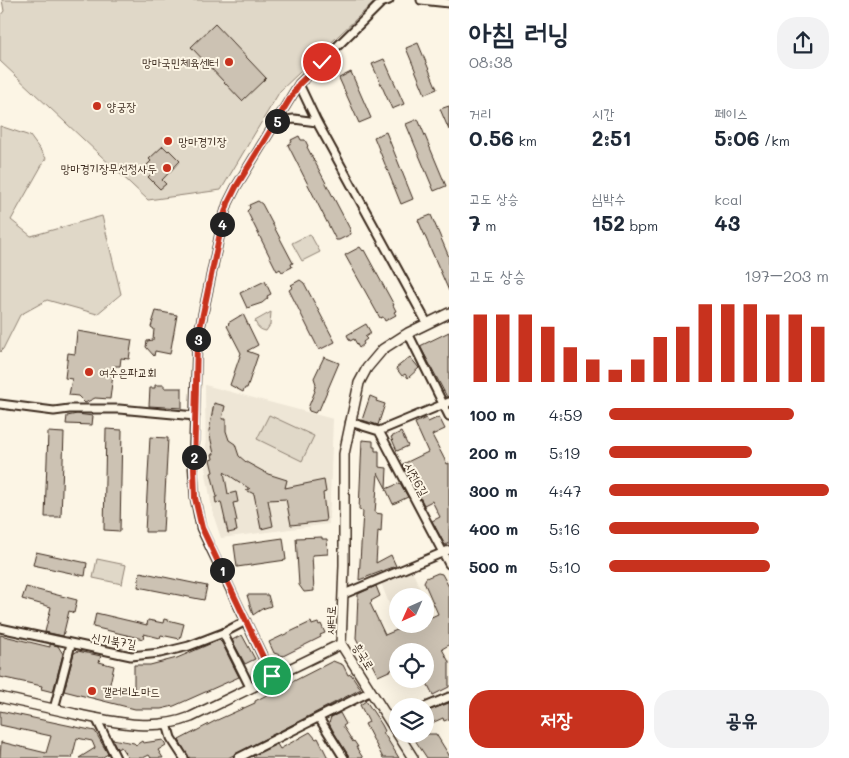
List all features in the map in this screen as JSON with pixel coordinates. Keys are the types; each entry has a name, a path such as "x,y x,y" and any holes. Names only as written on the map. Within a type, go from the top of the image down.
{"street":[{"path":"272,676 202,528 195,498 197,342 223,219 236,187 299,84 372,12 389,0"},
{"path":"422,0 449,3"},
{"path":"299,84 317,122 427,322"},
{"path":"277,121 294,119 317,122"},
{"name":"새터로","path":"0,697 96,718 134,724 166,724 192,717 272,676 341,644 344,594 344,454 357,390 368,368 383,349 427,322 449,313"},
{"path":"408,333 446,403 449,416"},
{"path":"350,422 379,431 446,403"},
{"path":"0,404 54,411 69,409 119,409 195,416"},
{"name":"시전6길","path":"379,431 446,551 449,564"},
{"path":"344,594 446,551"},
{"name":"신기북7길","path":"0,628 131,656 160,653 182,648 223,633 246,622"},
{"path":"223,633 250,688"},
{"path":"54,709 71,644"},
{"name":"흥국로","path":"341,644 371,691 389,714"},
{"path":"238,758 371,691"},
{"path":"434,703 449,696"},
{"path":"96,718 114,757"},
{"path":"319,718 344,758"},
{"path":"166,724 171,738 184,758"},
{"name":"흥국로","path":"405,743 413,758"}],"shaded area":[{"name":"망마경기장","path":"2,0 376,0 280,91 221,190 148,200 0,61 0,16 4,11"},
{"path":"0,126 30,136 46,158 11,220 31,236 102,216 121,294 97,314 47,300 20,315 0,352"},
{"path":"310,234 320,252 302,261 292,243"},
{"path":"271,312 270,325 266,331 260,329 255,321"},
{"path":"205,385 333,419 329,524 221,538 213,514 206,473"},
{"path":"269,415 314,436 302,461 257,439"},
{"path":"97,559 126,565 122,584 93,578"},
{"path":"412,570 420,588 389,588 389,604 381,583"}],"building":[{"name":"망마국민체육센터","path":"215,24 266,78 242,101 191,47"},
{"path":"418,43 437,89 425,94 406,48"},
{"path":"384,59 404,104 392,109 372,64"},
{"path":"351,72 371,118 359,123 339,78"},
{"path":"449,106 449,130 440,109"},
{"path":"418,119 446,186 434,191 406,124"},
{"path":"386,132 413,199 401,204 374,137"},
{"path":"299,136 301,140 305,140 350,229 351,234 339,240 336,240 288,145 292,142 291,140"},
{"name":"망마경기장무선정사두","path":"163,146 180,161 162,180 166,184 160,189 148,177 153,172 146,166 151,161 149,159"},
{"path":"258,201 262,204 293,263 291,264 292,267 282,272 280,269 277,271 247,211 250,208 249,205"},
{"path":"431,215 449,257 449,291 418,220"},
{"path":"360,247 364,250 394,305 396,315 385,321 383,317 380,318 345,255"},
{"path":"300,280 304,283 335,342 319,350 289,290 293,287 291,285"},
{"path":"265,281 271,294 262,303 247,308 240,293"},
{"path":"156,311 177,315 170,354 155,351 154,356 146,347 147,341 153,340 154,329 151,327"},
{"path":"243,314 258,345 247,351 258,355 247,388 243,392 230,385 241,353 227,326 228,323"},
{"path":"366,324 371,333 365,337 367,339 359,348 354,339 350,341 347,335"},
{"name":"여수은파교회","path":"77,331 132,340 129,359 121,358 120,366 114,366 110,399 95,398 85,403 78,396 69,395 72,379 65,378 68,353 75,354"},
{"path":"449,332 449,397 447,397 420,346"},
{"path":"324,357 339,363 319,410 315,413 309,411 308,408 315,391 316,384 314,378"},
{"path":"410,357 419,368 408,378 405,374 402,376 396,368"},
{"path":"155,385 164,385 164,388 182,388 182,408 149,406 150,388 155,388"},
{"path":"370,396 377,399 376,401 385,404 378,425 362,420"},
{"path":"214,403 225,406 222,419 226,419 226,431 229,440 235,444 239,456 246,462 268,474 287,480 285,488 324,480 326,492 323,493 326,521 291,525 286,499 268,500 273,526 261,529 254,494 246,490 250,489 224,472 228,494 236,492 238,502 233,503 237,531 228,533 221,502 216,503 215,497 217,497 211,473 213,472 210,460 213,459 212,454 214,454 209,431"},
{"path":"77,414 93,416 92,425 66,424 67,416"},
{"path":"439,417 445,429 432,435 447,464 449,463 449,543 445,545 432,521 440,517 432,501 424,505 403,464 428,452 415,423 426,418 428,422"},
{"path":"106,429 122,430 120,531 104,530"},
{"path":"48,432 64,433 61,517 45,517"},
{"path":"401,432 408,446 397,451 391,437"},
{"path":"150,437 168,438 163,532 145,532"},
{"path":"362,440 373,441 375,451 379,451 379,467 387,468 386,488 378,473 375,513 382,514 381,532 378,531 376,563 391,555 396,566 359,580 363,511 359,510"},
{"path":"400,483 408,497 393,504 386,489"},
{"path":"322,537 322,539 327,539 328,554 312,555 314,591 304,592 299,585 296,538"},
{"path":"283,538 286,560 237,567 234,545"},
{"path":"36,552 87,563 85,576 33,565"},
{"path":"140,572 207,586 204,600 138,587"},
{"path":"438,573 442,574 449,587 449,645 442,649 449,662 449,687 433,695 430,688 434,688 434,643 389,643 389,671 378,676 362,645 360,646 356,638 358,594 376,586 380,596 370,603 385,635 390,633 434,633 434,616 438,614 434,605 434,588 427,588 424,582 426,578"},
{"path":"26,587 77,600 74,613 69,611 63,636 45,632 51,607 22,599"},
{"path":"247,595 268,595 271,606 253,615"},
{"path":"96,613 147,625 148,620 163,623 164,619 184,624 180,639 161,635 160,638 144,634 143,639 93,627"},
{"path":"311,622 312,625 321,624 325,633 320,635 321,637 283,656 274,653 269,642"},
{"path":"0,635 50,647 50,644 58,646 63,654 53,692 41,689 42,686 0,677"},
{"path":"242,635 255,659 245,664 232,640"},
{"path":"219,640 239,677 174,706 161,709 135,709 64,691 74,653 78,651 101,656 99,662 114,666 109,688 134,694 134,665 150,665 177,658"},
{"path":"333,661 343,665 348,675 351,674 361,689 228,758 189,758 179,740 255,703 255,701"},
{"path":"366,701 382,725 385,731 383,732 399,758 383,758 365,724 369,722 360,705"},
{"path":"449,703 449,719 444,721 443,718 434,722 434,709"},
{"path":"0,711 95,731 108,754 101,758 79,758 95,748 92,741 77,738 72,758 0,758 1,742 46,753 51,736 0,725"},
{"path":"340,713 346,724 343,726 358,747 356,747 363,758 350,758 333,731 329,723 331,717"},
{"path":"310,732 316,739 318,738 328,758 254,758 253,756 277,744 280,749"},
{"path":"434,734 436,734 449,758 427,758 417,743 434,743"},
{"path":"112,739 136,745 142,741 143,743 163,740 166,745 158,750 163,758 151,758 149,755 143,758 128,758 121,747 117,749"}],"place":[{"name":"망마국민체육센터","path":"229,62"},
{"name":"양궁장","path":"97,106"},
{"name":"망마경기장","path":"168,141"},
{"name":"망마경기장무선정사두","path":"167,168"},
{"name":"여수은파교회","path":"89,372"},
{"name":"갤러리노마드","path":"92,691"}],"route":[{"path":"272,676 202,528 195,498 197,342 228,203 299,84 322,62"}]}
